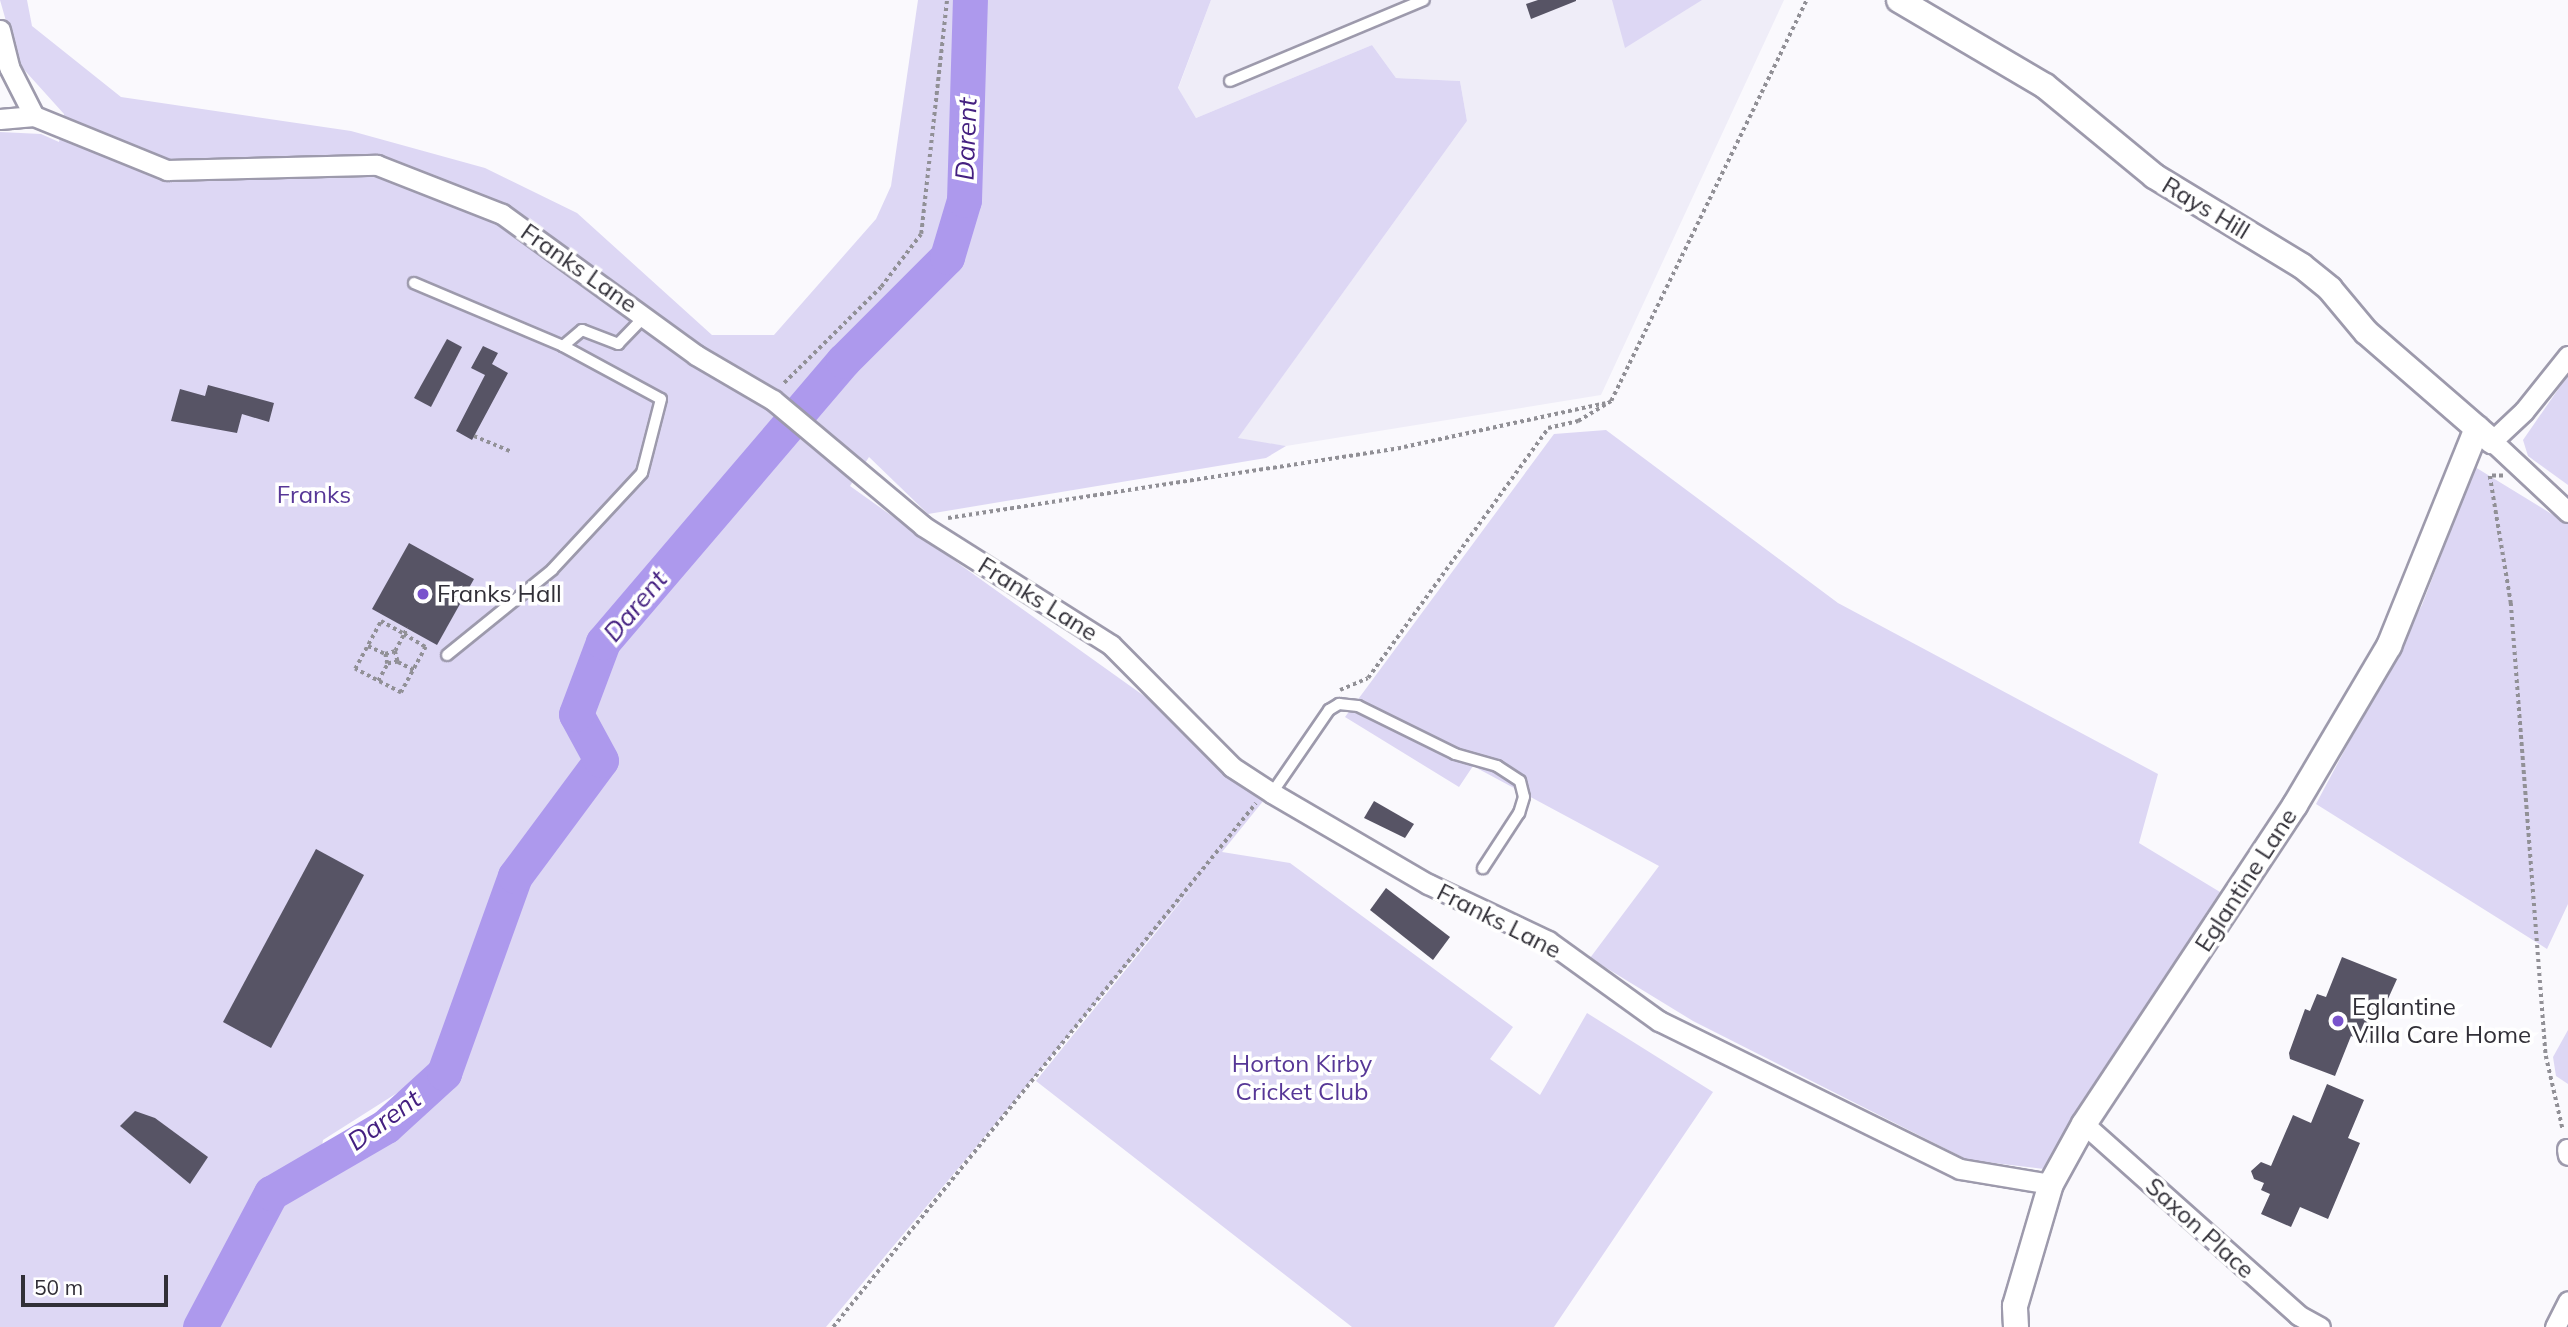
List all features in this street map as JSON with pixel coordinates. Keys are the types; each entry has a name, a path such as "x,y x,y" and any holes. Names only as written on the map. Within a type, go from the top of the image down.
{"street":[{"name":"Rays Hill","path":"1899,0 2045,86 2154,176 2302,266 2330,289 2366,332 2484,434"},
{"path":"0,30 9,67 34,116"},
{"name":"Franks Lane","path":"0,119 34,116 167,170 377,165 502,214 646,315 696,355 773,400 850,470 923,526 1111,645 1232,767 1270,792 1428,884 1548,941 1659,1021 1960,1170 2051,1184"},
{"path":"2568,356 2524,411 2484,434 2568,512"},
{"name":"Eglantine Lane","path":"2016,1327 2015,1306 2051,1184 2084,1124 2295,805 2389,646 2484,434"},
{"name":"Saxon Place","path":"2084,1124 2298,1315 2320,1327"},
{"path":"2567,1149 2568,1155"},
{"path":"2555,1327 2568,1301"}],"lane":[{"path":"1230,81 1424,0"},
{"path":"414,284 564,346 661,399 642,473 552,570 447,654"},
{"path":"564,346 582,330 618,344 646,315"},
{"path":"1270,792 1329,710 1339,704 1358,706 1455,754 1497,766 1520,781 1524,797 1519,813 1483,868"}],"path":[{"path":"773,400 780,387 881,287 921,234 947,0"},
{"path":"1332,700 1340,689 1368,678 1548,428 1578,421 1611,401 1807,0"},
{"path":"923,526 1269,466 1404,447 1611,401"},
{"path":"474,436 513,452"},
{"path":"2490,476 2511,603 2546,1056 2567,1149"},
{"path":"381,621 404,634 426,647 401,693 355,669 381,621"},
{"path":"398,662 395,651 407,628"},
{"path":"368,645 385,654 395,651"},
{"path":"378,681 387,664 385,654"},
{"path":"387,664 398,662 414,670"},
{"path":"833,1327 1270,792"}],"shaded area":[{"path":"1211,0 1784,0 1601,395 1286,446 1237,439 1467,121 1460,81 1396,78 1372,45 1196,118 1178,89"}],"green space":[{"path":"0,0 27,0 32,26 121,97 351,131 485,168 577,213 712,335 774,335 876,219 891,186 918,0 1211,0 1178,88 1196,118 1372,45 1396,78 1460,81 1467,121 1238,438 1286,446 1266,458 928,514 869,457 850,486 1154,703 1264,800 1222,852 1290,863 1513,1027 1490,1059 1540,1095 1587,1013 1713,1092 1554,1327 1352,1327 1036,1081 1199,879 826,1327 0,1327 0,132 41,134 59,142 64,114 18,63","holes":["748,449 601,635 600,635 681,527","513,907 455,1074 384,1143 317,1177 323,1140 427,1074"]},
{"path":"1612,0 1702,0 1625,48"},
{"path":"2568,375 2568,485 2528,456 2523,440"},
{"path":"1606,430 1838,603 2158,774 2139,843 2220,892 2044,1169 1968,1160 1693,1021 1590,958 1659,866 1473,766 1459,787 1345,717 1554,434"},
{"path":"2475,467 2568,524 2568,904 2547,949 2316,804 2422,605"},
{"path":"2568,1030 2568,1084 2556,1076 2553,1057"}],"building":[{"path":"1538,0 1576,1 1531,19 1526,4"},
{"path":"447,339 462,347 431,407 414,398"},
{"path":"483,346 498,353 492,364 508,373 472,440 456,431 485,375 471,368"},
{"path":"208,385 274,403 269,422 242,414 237,433 171,421 180,389 205,396"},
{"name":"Franks Hall","path":"409,543 474,579 437,645 372,609"},
{"path":"1374,801 1414,824 1405,838 1364,818"},
{"path":"316,849 364,875 271,1048 223,1022"},
{"path":"1386,888 1450,937 1433,960 1370,910"},
{"name":"Eglantine Villa Care Home","path":"2342,957 2397,979 2368,1043 2351,1036 2335,1076 2290,1059 2289,1053 2305,1009 2310,1011 2317,994 2326,997"},
{"path":"2327,1084 2364,1100 2348,1138 2360,1143 2328,1219 2300,1207 2291,1227 2261,1214 2270,1194 2261,1190 2264,1183 2254,1179 2251,1171 2261,1162 2271,1166 2293,1115 2311,1123"},
{"path":"135,1111 155,1118 208,1157 190,1184 120,1126"}],"waterway":[{"name":"Darent","path":"200,1327 271,1193 386,1126 444,1073 515,876 601,760 576,714 603,642 843,361 947,257 964,200 970,0"}],"place":[{"name":"Franks Hall","path":"423,594"},
{"name":"Eglantine Villa Care Home","path":"2338,1021"}],"park label":[{"name":"Franks","path":"314,495"},
{"name":"Horton Kirby Cricket Club","path":"1302,1078"}]}
